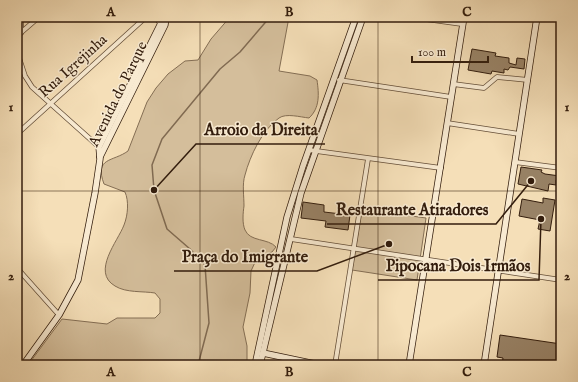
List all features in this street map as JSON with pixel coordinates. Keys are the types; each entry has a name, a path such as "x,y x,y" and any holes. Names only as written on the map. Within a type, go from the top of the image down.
{"main road":[{"name":"Avenida do Parque","path":"23,365 59,315 78,280 91,218 100,159 99,146 160,23 165,17"},
{"name":"Avenida do Parque","path":"100,159 165,25 165,17"},
{"path":"255,365 287,217 356,17"},
{"path":"260,365 301,193 363,17"},
{"path":"409,365 464,17"},
{"path":"484,365 497,271 537,17"},
{"path":"353,26 359,28"},
{"path":"263,353 320,365"}],"street":[{"path":"19,34 21,17"},
{"path":"19,34 38,17"},
{"name":"Rua Igrejinha","path":"17,134 146,17"},
{"path":"155,17 160,23"},
{"path":"411,17 462,24"},
{"path":"17,52 28,81 49,104 99,146"},
{"path":"453,84 484,88 497,77 528,80"},
{"path":"335,79 451,97"},
{"path":"447,123 519,134"},
{"path":"309,150 441,168"},
{"path":"335,365 368,159"},
{"path":"515,162 561,168"},
{"path":"291,239 561,280"},
{"path":"17,268 59,315"}],"shaded area":[{"path":"230,17 289,17 279,71 310,76 317,80 318,90 317,105 313,114 309,118 285,116 279,118 267,129 253,152 245,175 243,186 243,224 245,230 247,234 273,244 276,247 272,252 257,258 251,271 250,293 243,327 247,346 247,365 28,365 62,319 107,324 117,318 155,318 160,313 160,299 155,293 124,290 119,288 108,280 105,273 108,256 124,225 127,213 127,204 125,192 104,184 101,169 107,162 128,151 147,102 156,88 168,74 185,61 198,60 211,39"},
{"path":"362,209 426,218 417,280 352,270"}],"building":[{"path":"472,49 496,53 495,56 509,58 509,63 516,65 517,58 525,59 524,69 510,67 508,70 504,69 504,73 492,71 491,74 468,70"},
{"path":"521,167 542,170 541,172 545,174 560,176 559,180 556,180 556,185 549,184 548,191 518,184"},
{"path":"543,198 555,200 550,231 538,229 540,220 519,216 522,199 543,203"},
{"path":"303,202 324,205 324,212 350,215 348,230 325,227 326,221 301,218"},
{"path":"500,335 561,344 558,365 502,365 503,358 497,357"}],"waterway":[{"path":"198,365 209,323 205,265 190,249 167,229 154,190 152,165 162,139 220,69 240,52 270,17"}],"place":[{"name":"Restaurante Atiradores","path":"531,181"},
{"name":"Arroio da Direita","path":"154,190"},
{"name":"Pipocana Dois Irmãos","path":"541,219"},
{"name":"Praça do Imigrante","path":"389,244"}]}
